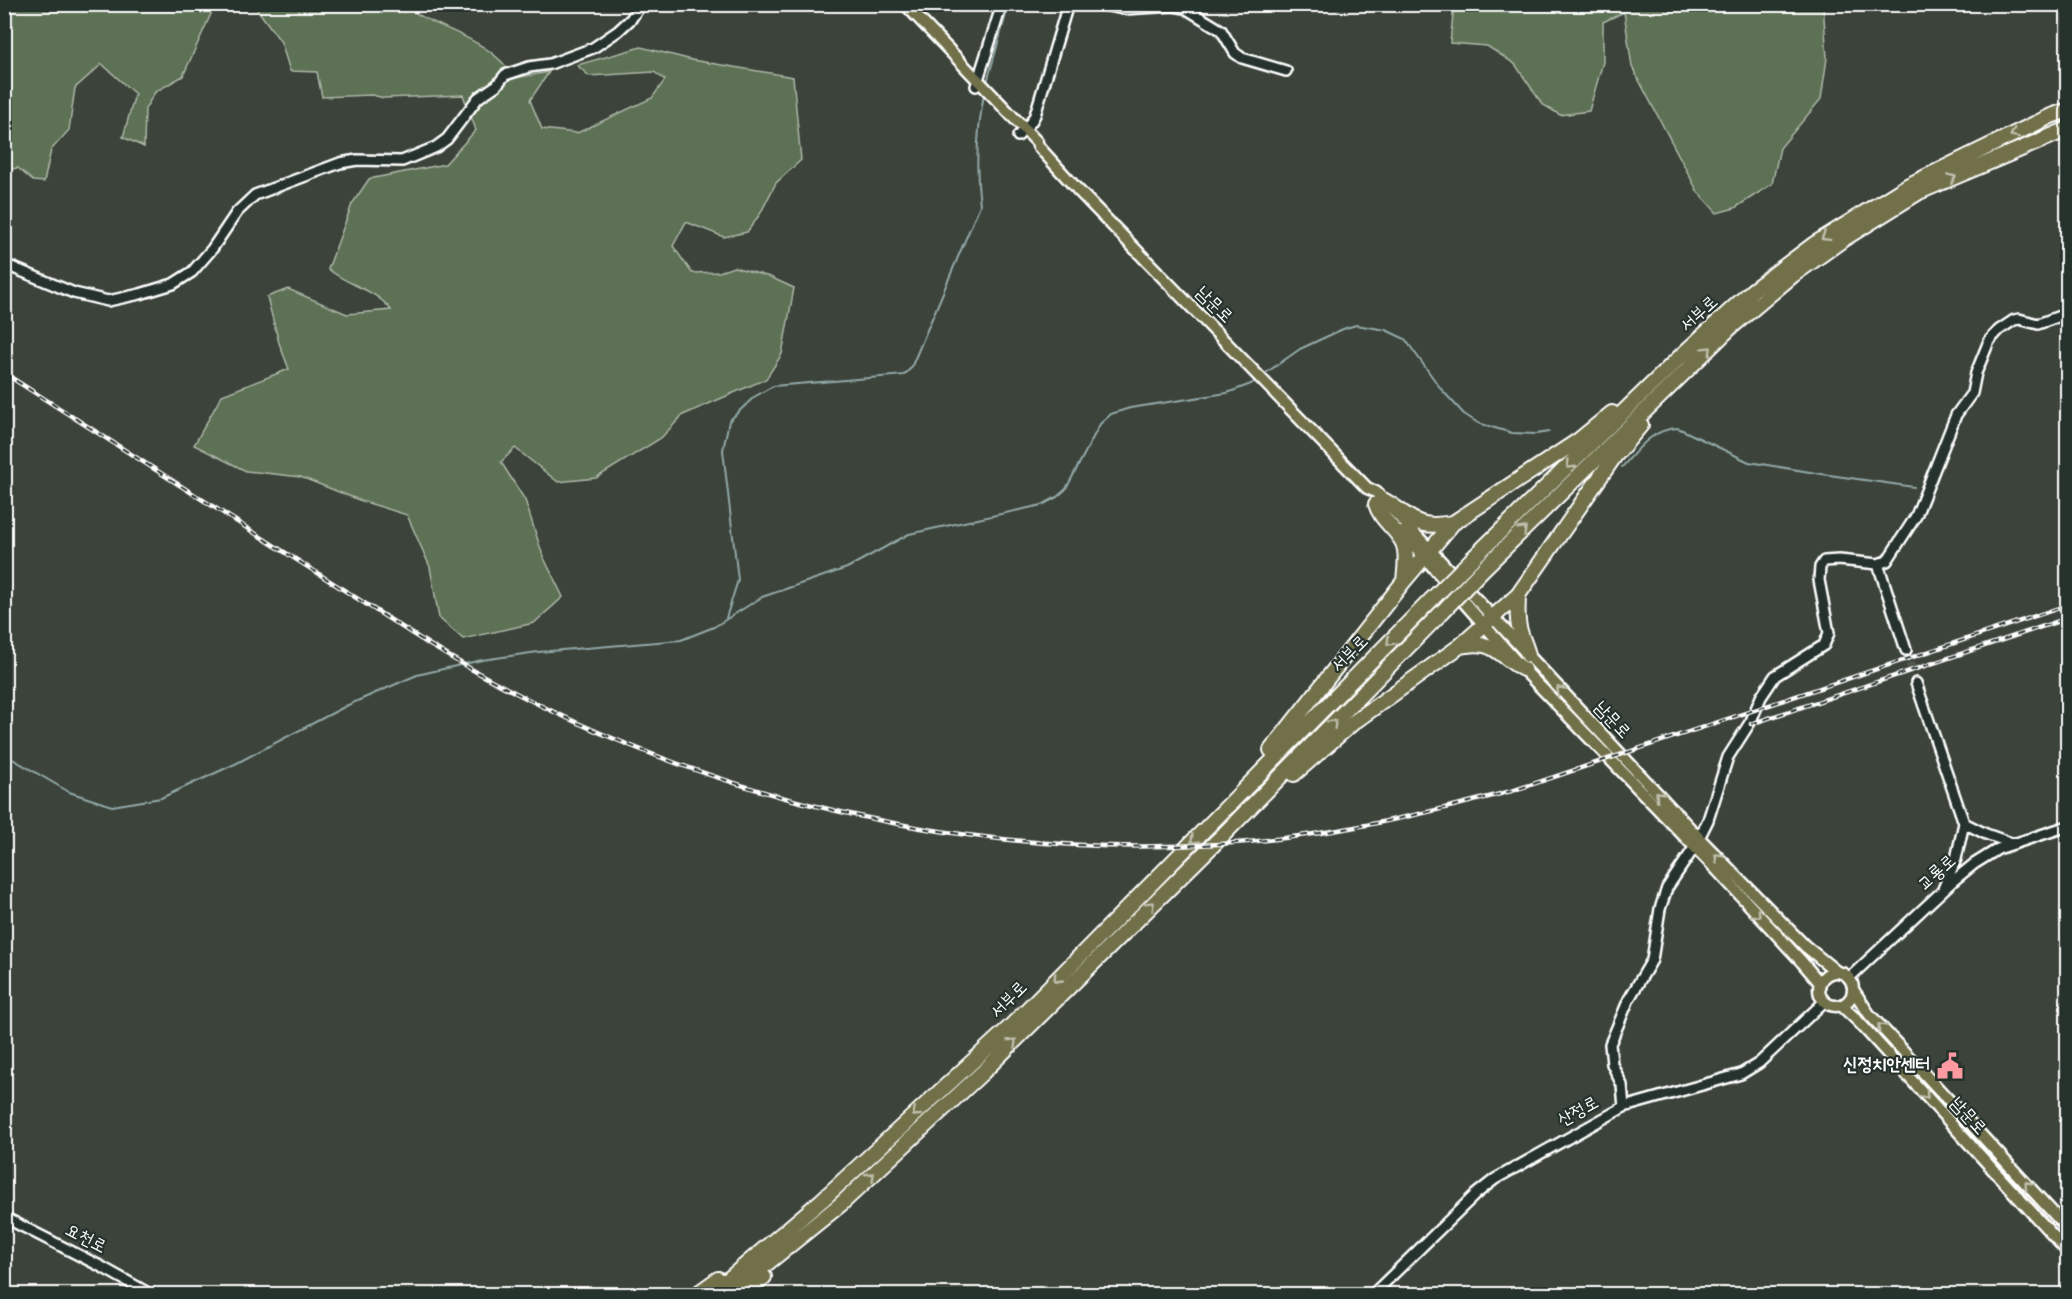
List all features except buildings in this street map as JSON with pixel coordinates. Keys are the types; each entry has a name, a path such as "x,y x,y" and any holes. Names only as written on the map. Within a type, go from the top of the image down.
{"highway":[{"name":"서부로","path":"711,1294 822,1200 1010,1027 1472,559 1681,356 1753,290 1813,245 1909,185 2067,110"},
{"name":"서부로","path":"729,1294 842,1204 982,1073 1224,834 1481,571 1752,309 1793,275 1845,238 1919,192 2067,129"},
{"path":"1211,822 1294,723 1404,581 1453,523 1579,440 1681,356"},
{"path":"1224,834 1354,722 1460,646 1518,595 1614,457 1692,366"},
{"path":"1404,581 1406,553 1403,542 1379,514 1380,502 1393,505 1407,518 1422,524 1437,526 1453,523"},
{"path":"1518,595 1517,617 1528,655"},
{"path":"1460,646 1474,644 1497,649 1510,662 1523,669"},
{"path":"697,1294 822,1200"},
{"path":"745,1294 842,1204"}],"main road":[{"name":"남문로","path":"897,4 979,84"},
{"name":"남문로","path":"905,4 992,98 1021,133 1037,142 1038,146 1155,270 1366,488 1376,492 1380,502 1489,622 1523,669 1696,843 1805,946 1849,978 1854,991 1869,1014 2067,1229"},
{"name":"남문로","path":"1489,622 1528,655 1802,962 1820,983 1820,995 1824,1002"},
{"path":"1820,983 1827,974 1838,972"},
{"path":"1824,1002 1832,1007 1842,1006 1849,1001 1854,991"},
{"name":"남문로","path":"1842,1006 2067,1252"},
{"path":"1908,1076 1919,1067"}],"street":[{"path":"4,264 74,293 108,301 173,284 192,272 212,249 237,212 255,195 340,163 357,159 402,161 436,147 447,138 478,99 497,85 505,75 529,67 550,64 593,48 618,31 631,19 641,4"},
{"path":"979,84 1002,4"},
{"path":"1021,133 1035,115 1068,4"},
{"path":"1097,4 1125,9 1173,6 1185,8 1221,30 1235,53 1242,58 1286,71"},
{"path":"1624,1107 1622,1084 1612,1064 1610,1044 1629,999 1652,960 1660,909 1667,888 1708,820 1728,757 1751,721 1761,697 1775,676 1824,645 1829,633 1819,580 1820,567 1824,561 1839,560 1878,564 1887,561 1893,555 1916,516 1956,415 1972,393 1976,373 1989,341 1999,330 2014,320 2019,319 2038,324 2067,313"},
{"path":"1878,564 1906,650"},
{"path":"1916,683 1964,823 1956,859 1941,892"},
{"path":"1964,823 2014,844"},
{"name":"교룡로","path":"1849,978 1974,864 1998,849 2067,826"},
{"name":"산정로","path":"1373,1294 1476,1194 1495,1179 1624,1107 1741,1074 1759,1063 1824,1002"},
{"name":"요천로","path":"4,1217 150,1294"}],"green space":[{"path":"5,4 215,5 183,76 155,92 145,109 144,147 123,137 135,94 102,64 75,88 69,130 51,150 44,182 33,181 18,168 5,170"},
{"path":"1823,4 1827,58 1821,99 1780,148 1772,184 1735,208 1717,213 1698,192 1632,67 1624,12 1603,22 1603,62 1589,111 1560,115 1542,104 1515,64 1487,46 1450,43 1454,5"},
{"path":"254,5 405,5 420,16 490,51 515,78 549,72 530,100 542,129 577,133 652,98 665,80 654,72 589,76 577,65 641,47 692,60 793,77 801,160 776,183 760,214 747,232 724,237 686,222 673,246 692,273 719,272 734,267 770,277 794,288 782,354 766,379 683,415 661,438 596,478 558,482 515,448 501,462 525,500 543,556 563,597 534,623 463,639 439,618 430,567 407,515 359,500 301,477 246,471 194,445 222,395 289,369 279,343 267,297 288,289 347,314 391,310 378,297 328,269 352,204 369,179 445,164 476,130 463,95 384,98 372,95 322,97 317,72 290,71 281,42"}],"waterway":[{"path":"987,82 1009,4"},
{"path":"726,618 738,580 723,450 729,421 754,397 773,386 904,375 911,368 980,205 978,149 984,94"},
{"path":"1263,375 1300,349 1343,329 1356,325 1386,330 1405,339 1441,389 1464,414 1478,423 1512,433 1549,432"},
{"path":"4,754 69,792 112,806 161,798 235,764 348,705 417,675 482,660 538,652 681,640 714,627 762,597 847,568 909,534 1042,505 1066,489 1100,424 1111,414 1130,408 1227,393 1257,380"},
{"path":"1622,467 1653,436 1678,428 1749,462 1914,487"}],"tunnel":[{"path":"1906,650 1916,683"}],"railway":[{"path":"4,373 430,645 520,695 614,739 711,775 810,804 911,826 1013,840 1116,846 1220,844 1295,837 1442,809 1515,790 2068,605"},
{"path":"1751,724 2068,618"}],"place":[{"name":"신정치안센터","path":"1950,1066"}]}
